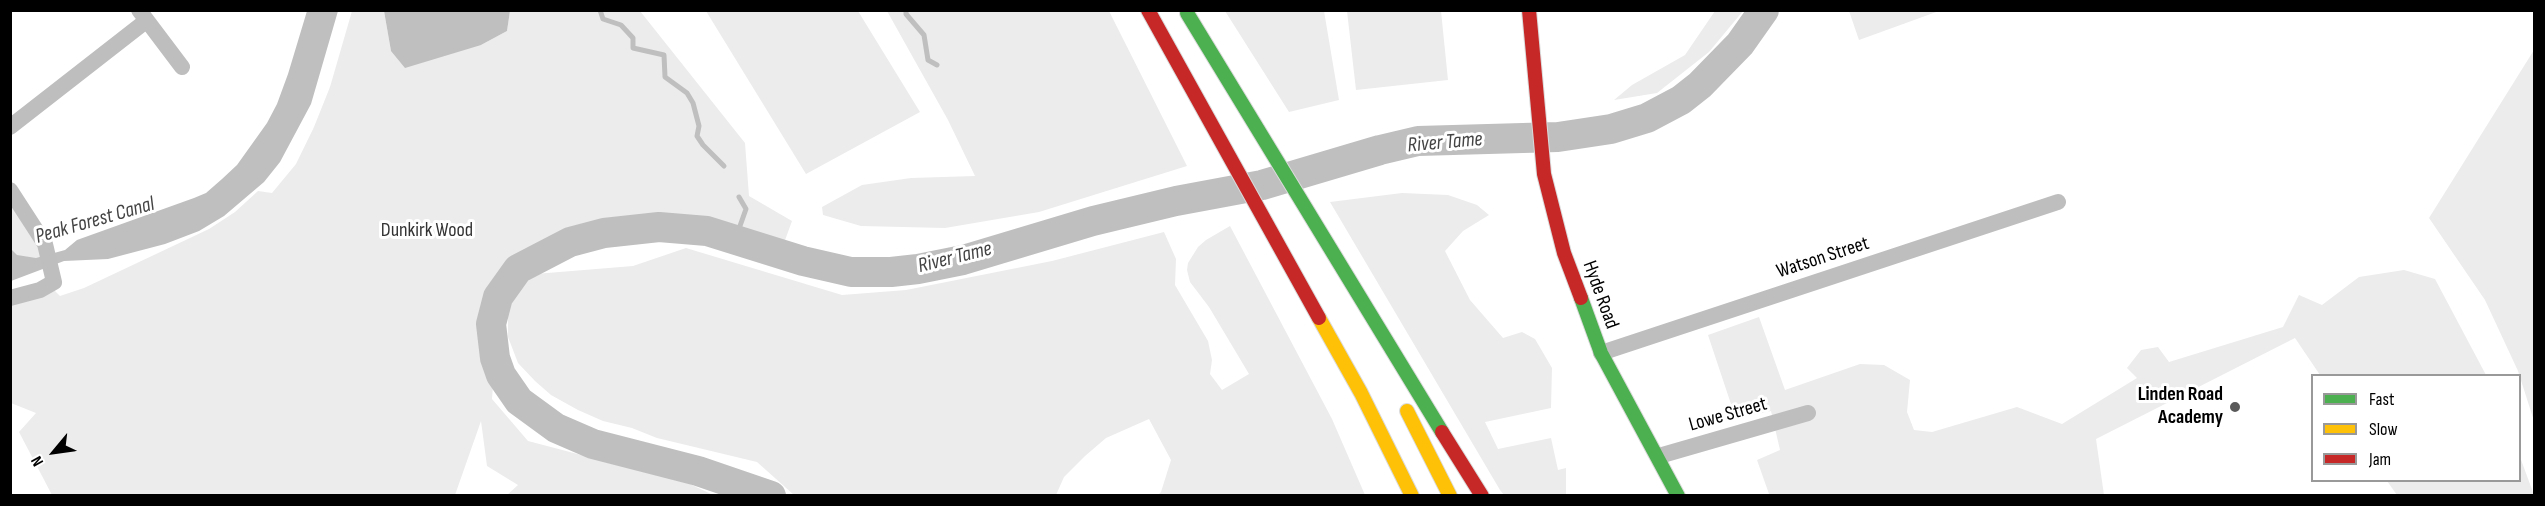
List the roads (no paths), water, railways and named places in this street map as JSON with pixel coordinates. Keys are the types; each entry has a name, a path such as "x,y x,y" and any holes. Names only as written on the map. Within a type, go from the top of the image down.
{"main road":[{"path":"1148,10 1361,393 1412,495"},
{"name":"Hyde Road","path":"1529,10 1544,174 1564,253 1601,352 1678,495"},
{"path":"1186,12 1360,325"},
{"path":"1186,12 1403,371 1482,495"},
{"path":"1165,41 1337,380"},
{"path":"1399,396 1450,495"}],"street":[{"path":"10,127 143,16 182,66"},
{"path":"10,190 45,244 54,274 54,282 50,286 10,298"},
{"name":"Watson Street","path":"1601,352 2058,202"},
{"name":"Lowe Street","path":"1659,456 1808,413"}],"waterway":[{"path":"600,10 603,19 621,25 633,38 633,48 664,55 665,77 687,93 693,103 699,126 697,136 724,166"},
{"path":"906,10 906,14 924,35 928,60 937,65"},
{"name":"River Tame","path":"771,496 698,471 593,444 556,428 519,401 501,375 495,358 491,324 498,297 518,269 570,242 604,233 659,227 707,231 803,261 851,272 918,269 963,260 1093,221 1176,201 1262,185 1418,141 1558,137 1611,129 1647,118 1681,100 1700,85 1740,44 1764,10"},
{"path":"735,240 746,209 739,197"}],"place":[{"name":"Linden Road Academy","path":"2235,407"}],"water label":[{"name":"Peak Forest Canal","path":"95,221"}],"park label":[{"name":"Dunkirk Wood","path":"427,231"}]}
